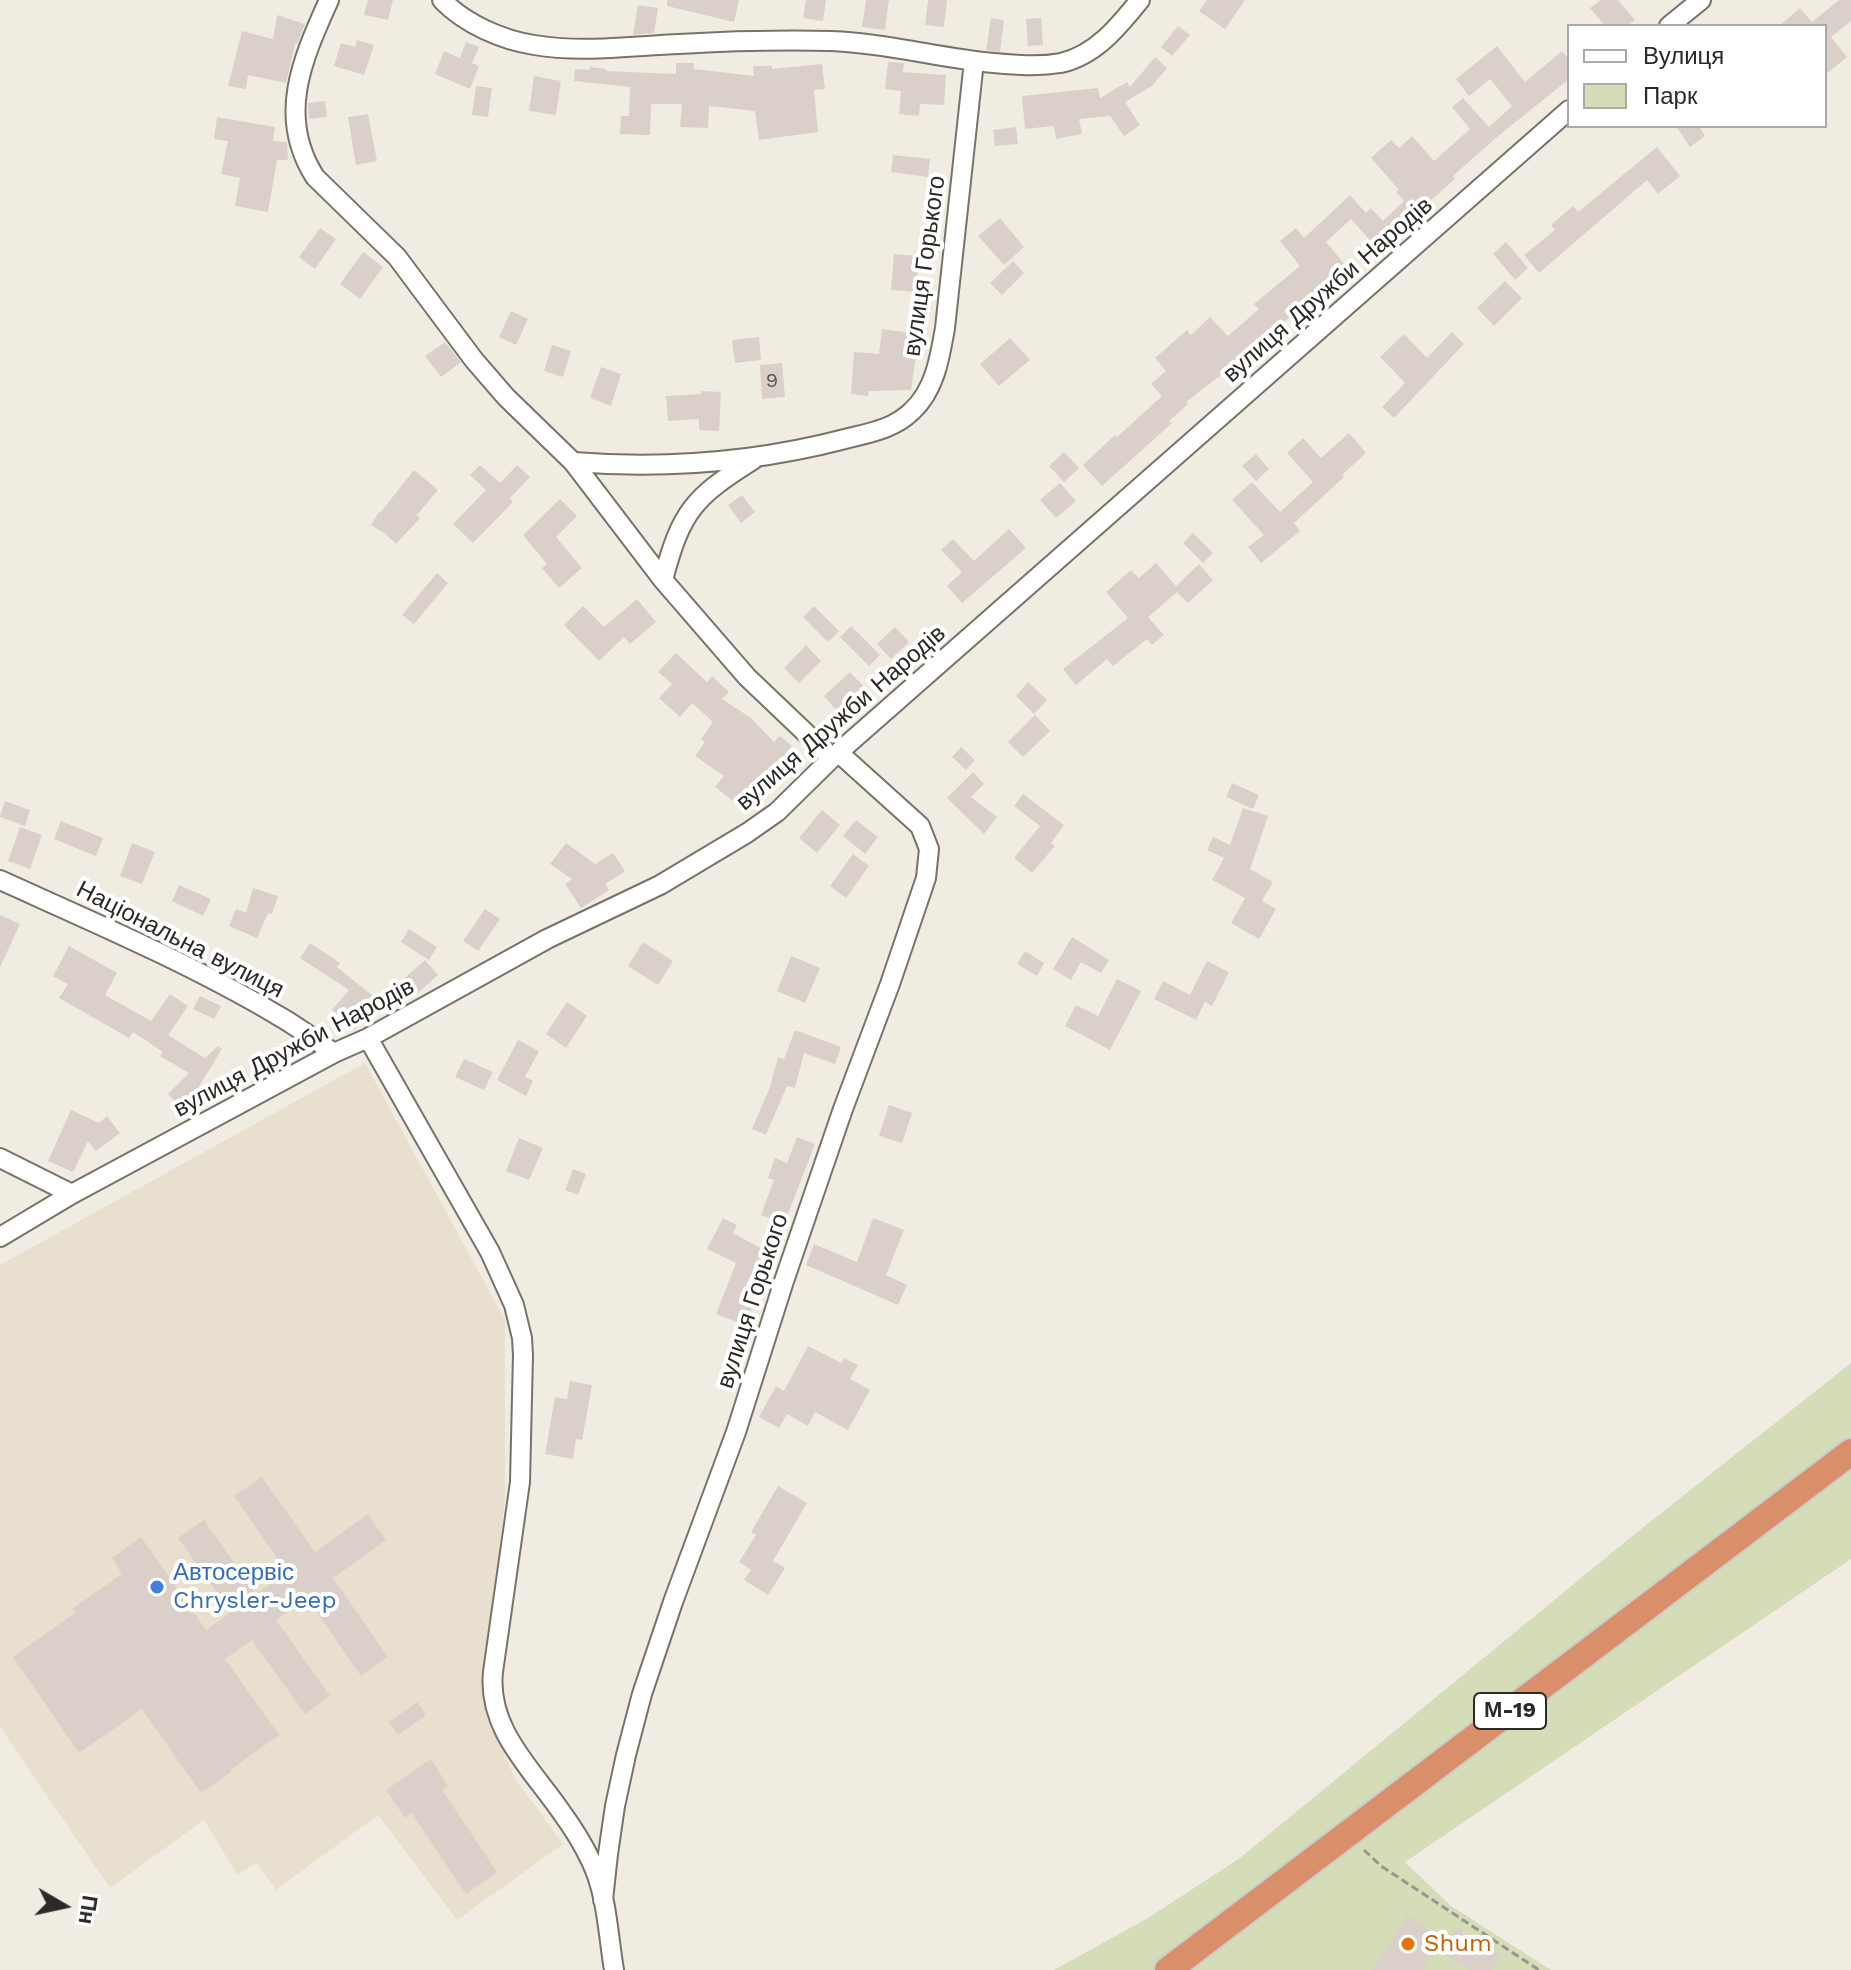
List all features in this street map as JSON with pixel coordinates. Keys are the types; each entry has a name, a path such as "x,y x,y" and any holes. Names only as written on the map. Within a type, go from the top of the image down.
{"highway":[{"name":"М-19","path":"1168,1970 1851,1452"}],"street":[{"name":"вулиця Горького","path":"329,0 303,60 297,87 296,116 300,142 310,169 321,184 409,271 474,360 506,397 573,462 663,580 747,677 920,826 929,849 926,878 890,984 843,1109 736,1432 642,1694 615,1806 603,1900"},
{"path":"442,0 451,9 487,30 534,45 579,49 831,41 1018,66 1064,62 1083,54 1099,44 1140,0"},
{"path":"1671,24 1701,0"},
{"name":"вулиця Горького","path":"573,462 653,465 759,456 831,443 887,427 914,410 927,392 937,369 945,328 974,61"},
{"name":"вулиця Дружби Народів","path":"0,1237 72,1194 334,1053 368,1038 547,939 660,885 777,812 836,755 1567,112"},
{"path":"663,580 672,545 690,510 720,481 759,456"},
{"name":"Національна вулиця","path":"0,880 203,975 278,1015 334,1053"},
{"path":"368,1038 490,1252 519,1320 523,1355 520,1482 493,1672 494,1703 516,1751 561,1812 593,1866 603,1900 614,1970"},
{"path":"0,1158 72,1194"}],"path":[{"path":"1351,1832 1381,1866 1539,1970"}],"shaded area":[{"path":"365,1063 505,1320 505,1497 482,1699 515,1779 563,1844 457,1920 378,1815 276,1890 257,1863 237,1874 204,1820 110,1888 0,1727 0,1265"}],"green space":[{"path":"1851,1363 1851,1559 1405,1862 1451,1906 1551,1970 1054,1970 1148,1918 1240,1858 1631,1537"}],"building":[{"path":"368,0 393,0 388,20 364,15"},
{"path":"667,0 739,0 734,22 667,6"},
{"path":"806,0 826,0 823,21 803,18"},
{"path":"866,0 889,0 885,30 862,27"},
{"path":"928,0 947,0 944,27 925,25"},
{"path":"1207,0 1245,0 1225,29 1199,11"},
{"path":"1601,0 1618,0 1635,20 1630,24 1603,24 1590,8"},
{"path":"1839,0 1851,0 1851,21 1831,37 1847,57 1827,73 1827,24 1781,24 1800,8 1812,22"},
{"path":"638,5 658,8 654,33 633,35"},
{"path":"277,15 305,24 295,44 286,83 248,75 246,89 228,86 242,31 273,39"},
{"path":"991,18 1004,20 1000,52 986,50"},
{"path":"1041,18 1043,45 1028,46 1026,19"},
{"path":"1178,26 1190,35 1172,56 1161,47"},
{"path":"357,40 374,45 364,75 334,66 341,43 355,47"},
{"path":"466,42 479,47 472,63 479,66 470,89 435,74 444,51 460,58"},
{"path":"1497,46 1525,82 1562,51 1567,57 1567,81 1497,137 1377,248 1351,219 1326,242 1352,273 1296,322 1291,316 1276,329 1273,326 1242,352 1244,355 1186,402 1188,404 1169,421 1172,423 1102,486 1083,465 1162,396 1151,384 1166,371 1155,358 1187,330 1191,335 1210,317 1228,336 1259,309 1254,304 1300,266 1280,241 1296,228 1304,238 1350,195 1366,213 1371,208 1383,221 1404,201 1396,192 1399,190 1371,158 1391,140 1399,148 1412,136 1434,161 1470,129 1452,107 1463,98 1489,127 1512,106 1490,79 1469,96 1456,79"},
{"path":"1155,57 1167,68 1152,86 1125,102 1140,125 1124,136 1110,116 1079,119 1082,134 1056,139 1054,126 1025,129 1022,96 1098,88 1100,98 1127,82 1130,87"},
{"path":"888,62 904,63 903,72 946,75 944,105 920,104 919,116 899,114 901,91 885,89"},
{"path":"676,63 694,63 694,69 754,76 753,66 772,66 772,69 822,64 825,89 814,90 818,132 759,140 755,111 709,106 708,128 680,127 682,104 651,104 650,135 620,134 621,116 629,116 630,87 574,81 575,69 590,70 590,67 606,71 676,74"},
{"path":"534,76 561,81 556,115 529,111"},
{"path":"476,86 492,88 488,117 472,115"},
{"path":"325,101 327,117 309,119 308,103"},
{"path":"368,114 377,161 356,165 348,117"},
{"path":"217,117 275,127 273,141 287,142 288,160 277,160 268,212 235,206 240,178 221,174 228,141 214,139"},
{"path":"1016,127 1018,144 995,146 993,130"},
{"path":"1677,128 1700,128 1705,136 1690,147"},
{"path":"1657,147 1680,176 1658,194 1647,180 1539,273 1524,255 1555,230 1551,225 1573,206 1578,212"},
{"path":"893,155 930,159 928,177 891,172"},
{"path":"1000,218 1024,247 1004,265 978,236"},
{"path":"320,228 336,239 315,269 299,257"},
{"path":"1506,242 1528,268 1515,280 1493,254"},
{"path":"363,252 383,267 360,299 340,284"},
{"path":"894,254 919,256 916,292 891,290"},
{"path":"1013,261 1024,273 1002,295 990,283"},
{"path":"1505,281 1522,298 1494,326 1477,308"},
{"path":"511,311 528,319 516,345 499,337"},
{"path":"882,329 919,334 911,390 869,391 868,396 851,394 854,352 879,354"},
{"path":"1452,332 1464,344 1394,418 1382,407 1405,383 1380,357 1404,334 1427,358"},
{"path":"759,337 761,360 735,363 732,340"},
{"path":"1010,338 1030,360 999,386 980,364"},
{"path":"445,342 461,362 441,377 425,356"},
{"path":"552,345 571,351 563,377 544,371"},
{"path":"782,363 785,397 762,399 760,365"},
{"path":"601,367 621,374 611,406 590,398"},
{"path":"701,391 721,392 719,431 699,430 699,419 668,421 666,396 701,394"},
{"path":"1349,433 1366,453 1294,523 1300,531 1261,563 1248,547 1264,535 1232,500 1252,482 1280,512 1313,482 1287,453 1303,438 1321,458"},
{"path":"1064,452 1079,468 1064,482 1049,466"},
{"path":"1256,454 1269,469 1256,481 1242,466"},
{"path":"480,465 500,483 517,465 530,477 510,498 513,502 473,543 453,524 486,490 470,475"},
{"path":"414,470 438,490 417,515 420,518 396,544 371,525"},
{"path":"1060,483 1076,501 1056,518 1040,500"},
{"path":"742,495 755,512 741,523 728,505"},
{"path":"560,499 577,516 556,537 582,568 559,588 542,568 547,564 523,535"},
{"path":"1009,529 1026,548 962,603 947,586 962,572 941,550 953,539 974,561"},
{"path":"1193,533 1213,553 1203,563 1183,543"},
{"path":"1156,563 1176,586 1199,564 1213,580 1188,603 1177,592 1148,617 1164,635 1152,645 1147,639 1113,666 1107,659 1076,685 1063,669 1128,618 1106,592 1131,570 1139,578"},
{"path":"437,573 448,583 414,624 402,615"},
{"path":"637,599 656,622 630,644 624,637 599,661 564,625 583,606 604,627"},
{"path":"814,606 839,631 828,642 803,617"},
{"path":"851,626 880,655 869,666 840,637"},
{"path":"895,627 909,642 891,659 877,644"},
{"path":"806,645 821,661 799,683 784,668"},
{"path":"676,653 707,682 712,676 729,692 722,699 751,718 774,742 780,736 792,746 742,808 715,787 724,776 695,756 705,742 701,739 713,722 692,703 680,717 659,698 672,684 658,672"},
{"path":"850,672 868,691 841,715 824,696"},
{"path":"1028,682 1047,700 1034,714 1016,696"},
{"path":"1035,715 1050,731 1023,757 1008,742"},
{"path":"961,747 975,760 966,770 952,757"},
{"path":"973,772 984,784 971,797 997,817 984,834 947,798"},
{"path":"1232,783 1259,795 1253,809 1226,797"},
{"path":"1023,794 1064,825 1051,843 1055,846 1032,873 1014,858 1040,826 1014,806"},
{"path":"5,801 30,810 25,826 0,817"},
{"path":"1243,808 1268,816 1250,869 1273,882 1262,901 1276,909 1259,939 1231,923 1245,898 1212,880 1224,858 1207,850 1213,837 1230,845"},
{"path":"822,810 840,825 817,853 799,838"},
{"path":"856,820 878,837 865,854 843,836"},
{"path":"61,821 103,838 96,856 54,839"},
{"path":"20,827 42,835 30,869 8,861"},
{"path":"132,843 155,852 142,884 120,876"},
{"path":"566,843 595,864 613,853 625,871 605,884 609,890 581,908 565,884 572,879 550,864"},
{"path":"853,854 869,866 846,898 830,886"},
{"path":"179,885 211,899 203,916 172,901"},
{"path":"253,888 278,896 272,914 268,913 257,938 229,926 236,909 246,913"},
{"path":"485,909 500,919 478,951 463,941"},
{"path":"0,915 20,924 0,967"},
{"path":"409,929 437,947 429,960 401,942"},
{"path":"1072,937 1109,960 1101,973 1081,962 1071,980 1053,969"},
{"path":"643,942 673,961 658,985 628,966"},
{"path":"310,943 340,963 337,967 379,1001 355,1030 332,1010 349,990 300,958"},
{"path":"69,946 117,973 105,995 151,1021 170,994 188,1006 168,1035 205,1058 218,1046 222,1049 198,1088 201,1091 182,1109 168,1094 189,1073 160,1056 163,1052 133,1032 129,1038 59,998 68,984 53,976"},
{"path":"1025,951 1044,963 1037,976 1017,964"},
{"path":"791,956 820,968 805,1003 777,991"},
{"path":"425,960 438,975 411,999 398,984"},
{"path":"1207,961 1229,972 1212,1006 1205,1002 1196,1020 1154,999 1163,981 1190,995"},
{"path":"1117,979 1141,991 1110,1050 1065,1026 1076,1005 1098,1016"},
{"path":"200,996 221,1006 214,1019 193,1009"},
{"path":"567,1002 587,1016 566,1048 546,1034"},
{"path":"795,1030 841,1047 835,1064 804,1053 795,1088 787,1086 766,1135 752,1129 770,1087 778,1057 784,1059"},
{"path":"518,1040 539,1051 525,1077 533,1081 526,1096 497,1080"},
{"path":"464,1059 493,1072 484,1090 455,1077"},
{"path":"889,1105 912,1113 902,1143 879,1136"},
{"path":"71,1110 99,1123 107,1116 120,1133 96,1151 88,1141 73,1172 48,1161"},
{"path":"797,1137 815,1144 784,1224 761,1215 774,1180 768,1178 775,1158 787,1163"},
{"path":"519,1138 543,1148 529,1180 506,1171"},
{"path":"573,1169 586,1174 578,1195 565,1190"},
{"path":"723,1218 737,1225 733,1233 764,1250 743,1290 757,1296 745,1325 716,1314 736,1263 707,1249"},
{"path":"873,1218 904,1230 886,1275 907,1285 898,1305 806,1265 814,1244 857,1262"},
{"path":"808,1346 841,1363 844,1358 858,1365 850,1379 870,1390 848,1430 815,1412 808,1426 787,1414 779,1428 759,1417 776,1386 784,1391"},
{"path":"570,1381 592,1385 582,1440 576,1439 573,1459 545,1454 555,1397 567,1399"},
{"path":"262,1477 315,1552 368,1514 386,1540 333,1578 388,1657 361,1676 307,1598 276,1620 330,1696 305,1714 252,1640 225,1659 279,1735 201,1793 142,1709 79,1753 13,1657 75,1613 72,1609 122,1574 112,1558 141,1537 206,1630 231,1612 178,1538 204,1520 256,1594 287,1572 234,1496"},
{"path":"778,1486 807,1503 773,1561 785,1568 768,1595 744,1580 751,1570 739,1562 756,1535 751,1532"},
{"path":"417,1702 426,1715 398,1735 389,1722"},
{"path":"431,1759 448,1786 442,1790 497,1872 466,1894 412,1813 405,1818 386,1790"},
{"name":"Shum","path":"1407,1915 1443,1938 1423,1970 1372,1970"},
{"path":"1457,1928 1501,1955 1491,1970 1470,1970 1442,1953"}],"place":[{"name":"Автосервіс Chrysler-Jeep","path":"157,1587"},
{"name":"Shum","path":"1408,1944"}]}
